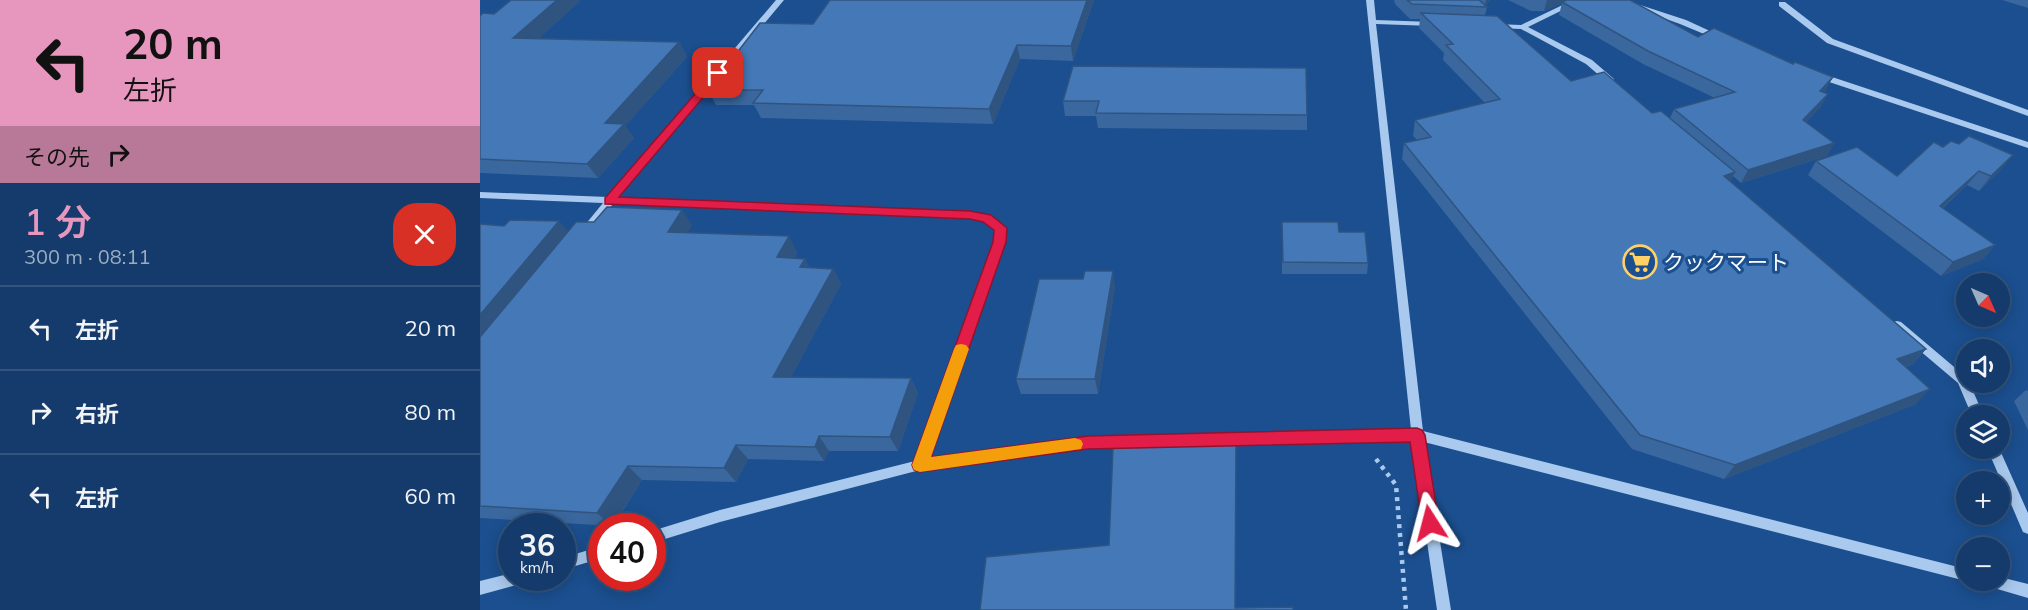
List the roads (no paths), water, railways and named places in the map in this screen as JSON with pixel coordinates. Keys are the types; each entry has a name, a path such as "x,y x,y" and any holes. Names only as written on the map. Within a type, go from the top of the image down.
{"street":[{"path":"573,245 780,0"},
{"path":"1370,0 1417,435 1444,610"},
{"path":"1522,27 1580,0"},
{"path":"1618,0 1724,39"},
{"path":"1782,4 1830,41 2028,113"},
{"path":"1372,22 1441,24"},
{"path":"1487,26 1522,27 1589,62 1616,85"},
{"path":"1808,72 2028,145"},
{"path":"480,195 970,215 987,218 1001,228 1000,242 920,465"},
{"path":"1889,318 1962,380 1973,405"},
{"path":"666,533 720,516 920,465 1088,442 1417,435 1956,572"},
{"path":"1998,459 2028,528"},
{"path":"480,588 498,583"},
{"path":"2010,586 2028,591"}],"place":[{"name":"クックマート","path":"1640,262"}]}
